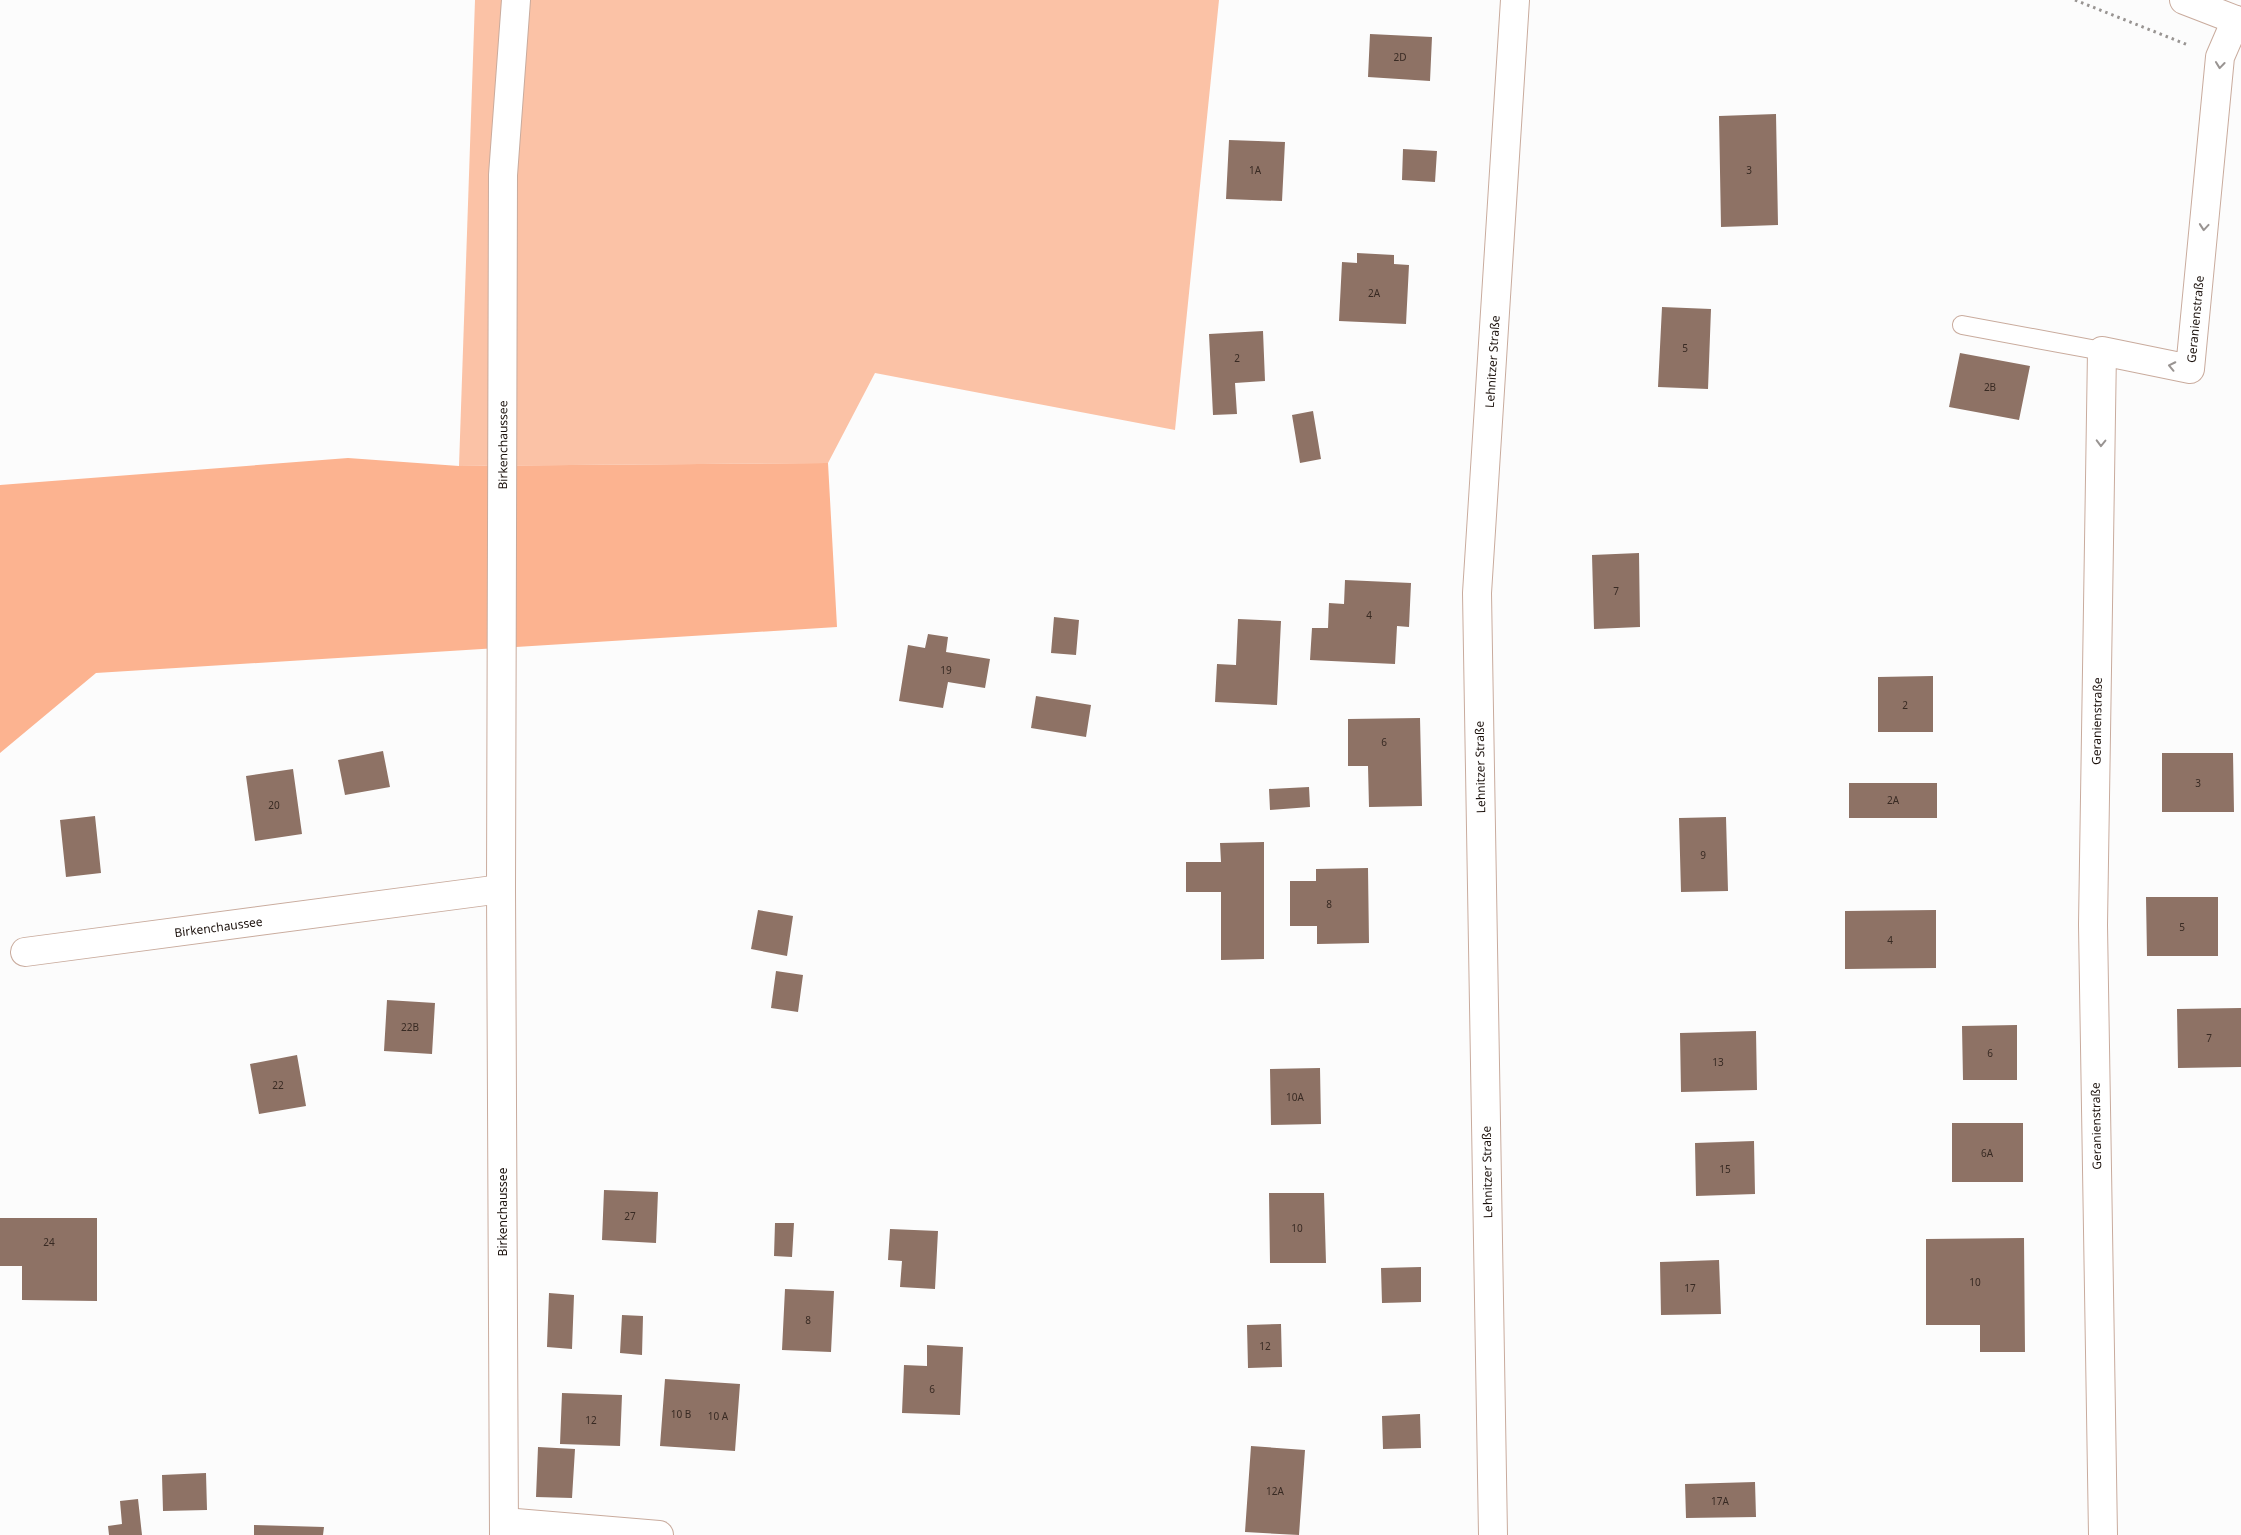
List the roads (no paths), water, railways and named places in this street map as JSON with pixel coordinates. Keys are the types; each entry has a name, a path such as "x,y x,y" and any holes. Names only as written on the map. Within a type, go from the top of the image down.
{"street":[{"name":"Birkenchaussee","path":"504,1528 501,889 503,175 516,0"},
{"name":"Lehnitzer Straße","path":"1493,1535 1477,592 1515,0"},
{"path":"2184,0 2238,20"},
{"name":"Geranienstraße","path":"2103,1535 2093,925 2102,352 2190,370 2220,57 2238,20"},
{"name":"Birkenchaussee","path":"25,952 501,889"},
{"path":"504,1528 659,1535"}],"lane":[{"path":"1962,325 2102,352"}]}
